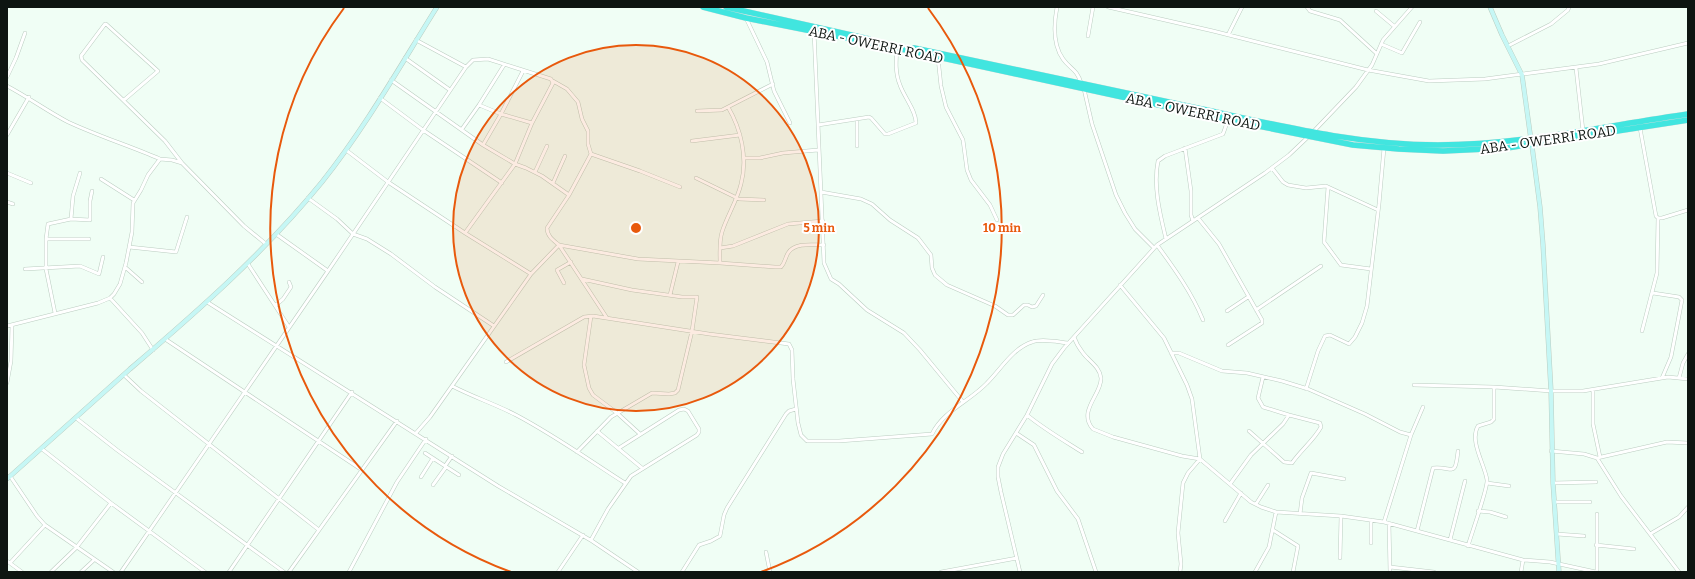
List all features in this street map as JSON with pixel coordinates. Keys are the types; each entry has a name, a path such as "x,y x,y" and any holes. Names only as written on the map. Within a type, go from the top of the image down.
{"highway":[{"name":"ABA - OWERRI ROAD","path":"703,7 746,18 897,48 1228,120 1353,145 1456,151 1501,149 1583,131 1602,131 1688,120"},
{"name":"ABA - OWERRI ROAD","path":"726,7 1313,132 1372,141 1436,145 1531,143 1688,114"}],"main road":[{"path":"8,478 207,302 248,264 276,234 308,198 346,150 437,7"},
{"path":"1490,7 1522,75 1541,218 1551,391 1551,451 1559,572"}],"street":[{"path":"1057,7 1055,26 1057,48 1063,60 1079,75 1081,83"},
{"path":"1088,36 1094,7"},
{"path":"1108,7 1368,70 1429,81 1449,82 1576,68 1632,57 1688,43"},
{"path":"1228,35 1242,7"},
{"path":"1307,7 1310,11 1340,20 1376,53"},
{"path":"1313,132 1356,86 1374,62 1376,53 1381,44 1394,26 1412,7"},
{"path":"1508,46 1551,24 1568,10 1568,7"},
{"path":"1376,11 1394,26"},
{"path":"746,18 767,62 780,104 790,123"},
{"path":"1381,44 1402,53 1420,22"},
{"path":"124,100 158,72 158,70 121,36 105,24 81,58 165,141 182,163 244,226 266,244"},
{"path":"814,31 824,263 831,279 839,284 867,310 904,334 920,350 963,402"},
{"path":"7,77 25,33"},
{"path":"416,40 466,67"},
{"path":"818,125 871,118 885,134 916,123 911,106 900,87 896,75 897,48"},
{"path":"405,58 450,90"},
{"path":"938,58 941,86 946,107 962,140 967,170 971,180 990,204 997,220"},
{"path":"121,572 150,532 208,444 246,391 471,61 488,59 553,81 567,89 578,102 582,119 588,131 588,144 591,154 569,195 548,228 548,233 551,239 559,245 571,262 607,318"},
{"path":"462,129 479,105 504,64"},
{"path":"1576,68 1583,131"},
{"path":"484,144 523,71"},
{"path":"391,80 484,144 515,164 535,172 569,195"},
{"path":"465,233 515,164 532,123 553,81"},
{"path":"698,111 718,111 773,84"},
{"path":"7,86 29,97 70,123 160,159 182,163"},
{"path":"1084,89 1092,124 1116,195 1124,213 1135,229 1154,248"},
{"path":"7,135 29,97"},
{"path":"380,98 423,130 502,183"},
{"path":"479,105 501,114 532,123"},
{"path":"720,263 722,233 742,183 744,158 736,120 728,107"},
{"path":"857,119 857,146"},
{"path":"1166,238 1158,206 1158,162 1165,156 1223,134 1228,120"},
{"path":"1640,127 1654,209 1658,218 1657,273 1642,331"},
{"path":"692,141 740,135"},
{"path":"1020,572 998,477 998,467 1003,454 1027,415 1052,364 1068,343 1157,245 1272,168 1289,155 1308,137"},
{"path":"535,172 548,146"},
{"path":"1185,148 1189,170 1193,221"},
{"path":"1306,389 1318,351 1325,336 1330,335 1349,344 1355,337 1362,323 1367,306 1384,148"},
{"path":"346,150 388,182 465,233 531,274"},
{"path":"744,158 760,158 783,153 818,150"},
{"path":"591,154 680,187"},
{"path":"553,183 565,156"},
{"path":"7,326 55,313 69,311 110,298 114,294 120,284 125,267 132,232 134,200 141,190 148,175 160,159"},
{"path":"1272,168 1282,182 1288,185 1297,187 1328,187 1378,210"},
{"path":"7,173 31,183"},
{"path":"71,219 74,196 80,173"},
{"path":"696,178 742,200 764,200"},
{"path":"101,179 134,200"},
{"path":"1328,187 1324,242 1341,265 1371,269"},
{"path":"55,313 46,269 46,239 48,224 71,219 90,220 90,201 92,192"},
{"path":"821,192 861,199 872,204 890,220 918,238 931,255 932,268 935,275 948,285 995,306 1008,315 1013,315 1024,305 1028,304 1032,308 1036,306 1043,295"},
{"path":"308,198 337,219 353,234 367,239 391,254 435,287 494,326"},
{"path":"7,202 13,204"},
{"path":"1658,218 1688,210"},
{"path":"129,248 176,252 187,217"},
{"path":"1198,218 1219,244 1262,320 1262,323 1228,346"},
{"path":"720,248 733,246 788,224 823,221"},
{"path":"276,234 328,271"},
{"path":"46,239 89,239"},
{"path":"559,245 638,259 781,267 784,264 787,254 792,248 805,245 824,245"},
{"path":"416,433 430,418 531,274 559,245"},
{"path":"1157,245 1194,301 1203,320"},
{"path":"25,269 80,266 99,274 102,257"},
{"path":"564,283 557,270 571,262"},
{"path":"670,295 678,262"},
{"path":"248,264 289,327"},
{"path":"1256,310 1321,266"},
{"path":"125,267 142,282"},
{"path":"577,452 611,417 617,413 652,393 669,394 675,393 678,390 692,331 697,297 632,290 582,279"},
{"path":"276,306 291,287 289,282"},
{"path":"1120,285 1164,338 1192,399 1200,459 1188,473 1183,483 1178,533 1181,564 1180,572"},
{"path":"1653,293 1679,297 1682,300 1671,357 1662,378"},
{"path":"1227,311 1248,297"},
{"path":"110,298 145,336 153,350"},
{"path":"207,302 519,498 591,540 638,572"},
{"path":"506,362 584,317 591,316 789,344 792,350 793,379 800,435 807,441 839,442 932,434 936,426 986,384 1003,364 1025,345 1037,341 1068,343"},
{"path":"591,316 584,365 589,388 593,395 617,413 640,434"},
{"path":"7,383 12,361 12,325"},
{"path":"1074,337 1082,352 1094,365 1101,377 1099,389 1094,395 1088,412 1089,420 1094,429 1113,437 1182,456 1200,459 1256,504 1276,512 1341,516 1384,522 1523,560 1559,564 1597,572 1597,514"},
{"path":"166,338 362,470"},
{"path":"1171,353 1180,353 1222,371 1247,373 1306,389 1365,414 1400,432 1411,434"},
{"path":"1679,378 1683,363 1688,354"},
{"path":"124,375 141,391 319,530"},
{"path":"1249,432 1284,462 1292,463 1315,437 1321,424 1263,407 1258,398 1263,377"},
{"path":"1414,386 1494,387 1551,391 1593,391 1662,378 1688,379"},
{"path":"452,386 517,415 625,483"},
{"path":"1468,546 1487,483 1480,458 1476,432 1478,426 1491,422 1494,419 1494,387"},
{"path":"1593,391 1593,424 1599,457 1621,496 1679,572"},
{"path":"229,572 320,441 352,392"},
{"path":"1384,522 1411,434 1423,407"},
{"path":"591,540 608,509 625,483 642,468 699,432 688,411 684,409 679,410 618,448"},
{"path":"682,572 699,545 720,536 724,515 735,493 786,414 789,411 796,409"},
{"path":"1027,415 1039,425 1082,452"},
{"path":"1230,484 1251,455 1283,424 1289,415"},
{"path":"76,418 284,572"},
{"path":"289,572 396,420"},
{"path":"597,431 642,468"},
{"path":"1016,433 1034,445 1057,491 1078,519 1096,572"},
{"path":"349,572 397,482 426,439"},
{"path":"1551,451 1599,457 1667,442 1688,443"},
{"path":"42,449 111,503 205,572"},
{"path":"1416,531 1433,468 1447,470 1455,469 1457,466 1458,451"},
{"path":"425,453 458,475"},
{"path":"433,486 452,456"},
{"path":"420,477 433,458"},
{"path":"1300,514 1302,498 1311,473 1344,478"},
{"path":"8,478 37,516 46,525 76,548 113,572"},
{"path":"1450,540 1465,481"},
{"path":"1553,483 1596,482"},
{"path":"1487,483 1509,486"},
{"path":"1256,504 1268,485"},
{"path":"1225,521 1241,493"},
{"path":"1555,502 1590,502"},
{"path":"51,572 76,548 111,503"},
{"path":"1650,534 1679,517 1688,507"},
{"path":"1478,511 1490,512 1506,517"},
{"path":"1255,572 1269,547 1276,512"},
{"path":"1340,558 1341,516"},
{"path":"1371,520 1371,543"},
{"path":"1389,523 1390,572"},
{"path":"22,572 8,562 46,525"},
{"path":"1273,530 1298,546 1293,572"},
{"path":"1557,534 1584,536"},
{"path":"558,572 583,535"},
{"path":"1596,545 1634,549"},
{"path":"766,552 770,572"},
{"path":"941,572 1017,558"},
{"path":"81,572 94,560"},
{"path":"1521,572 1523,560"},
{"path":"1390,567 1432,572"}]}
